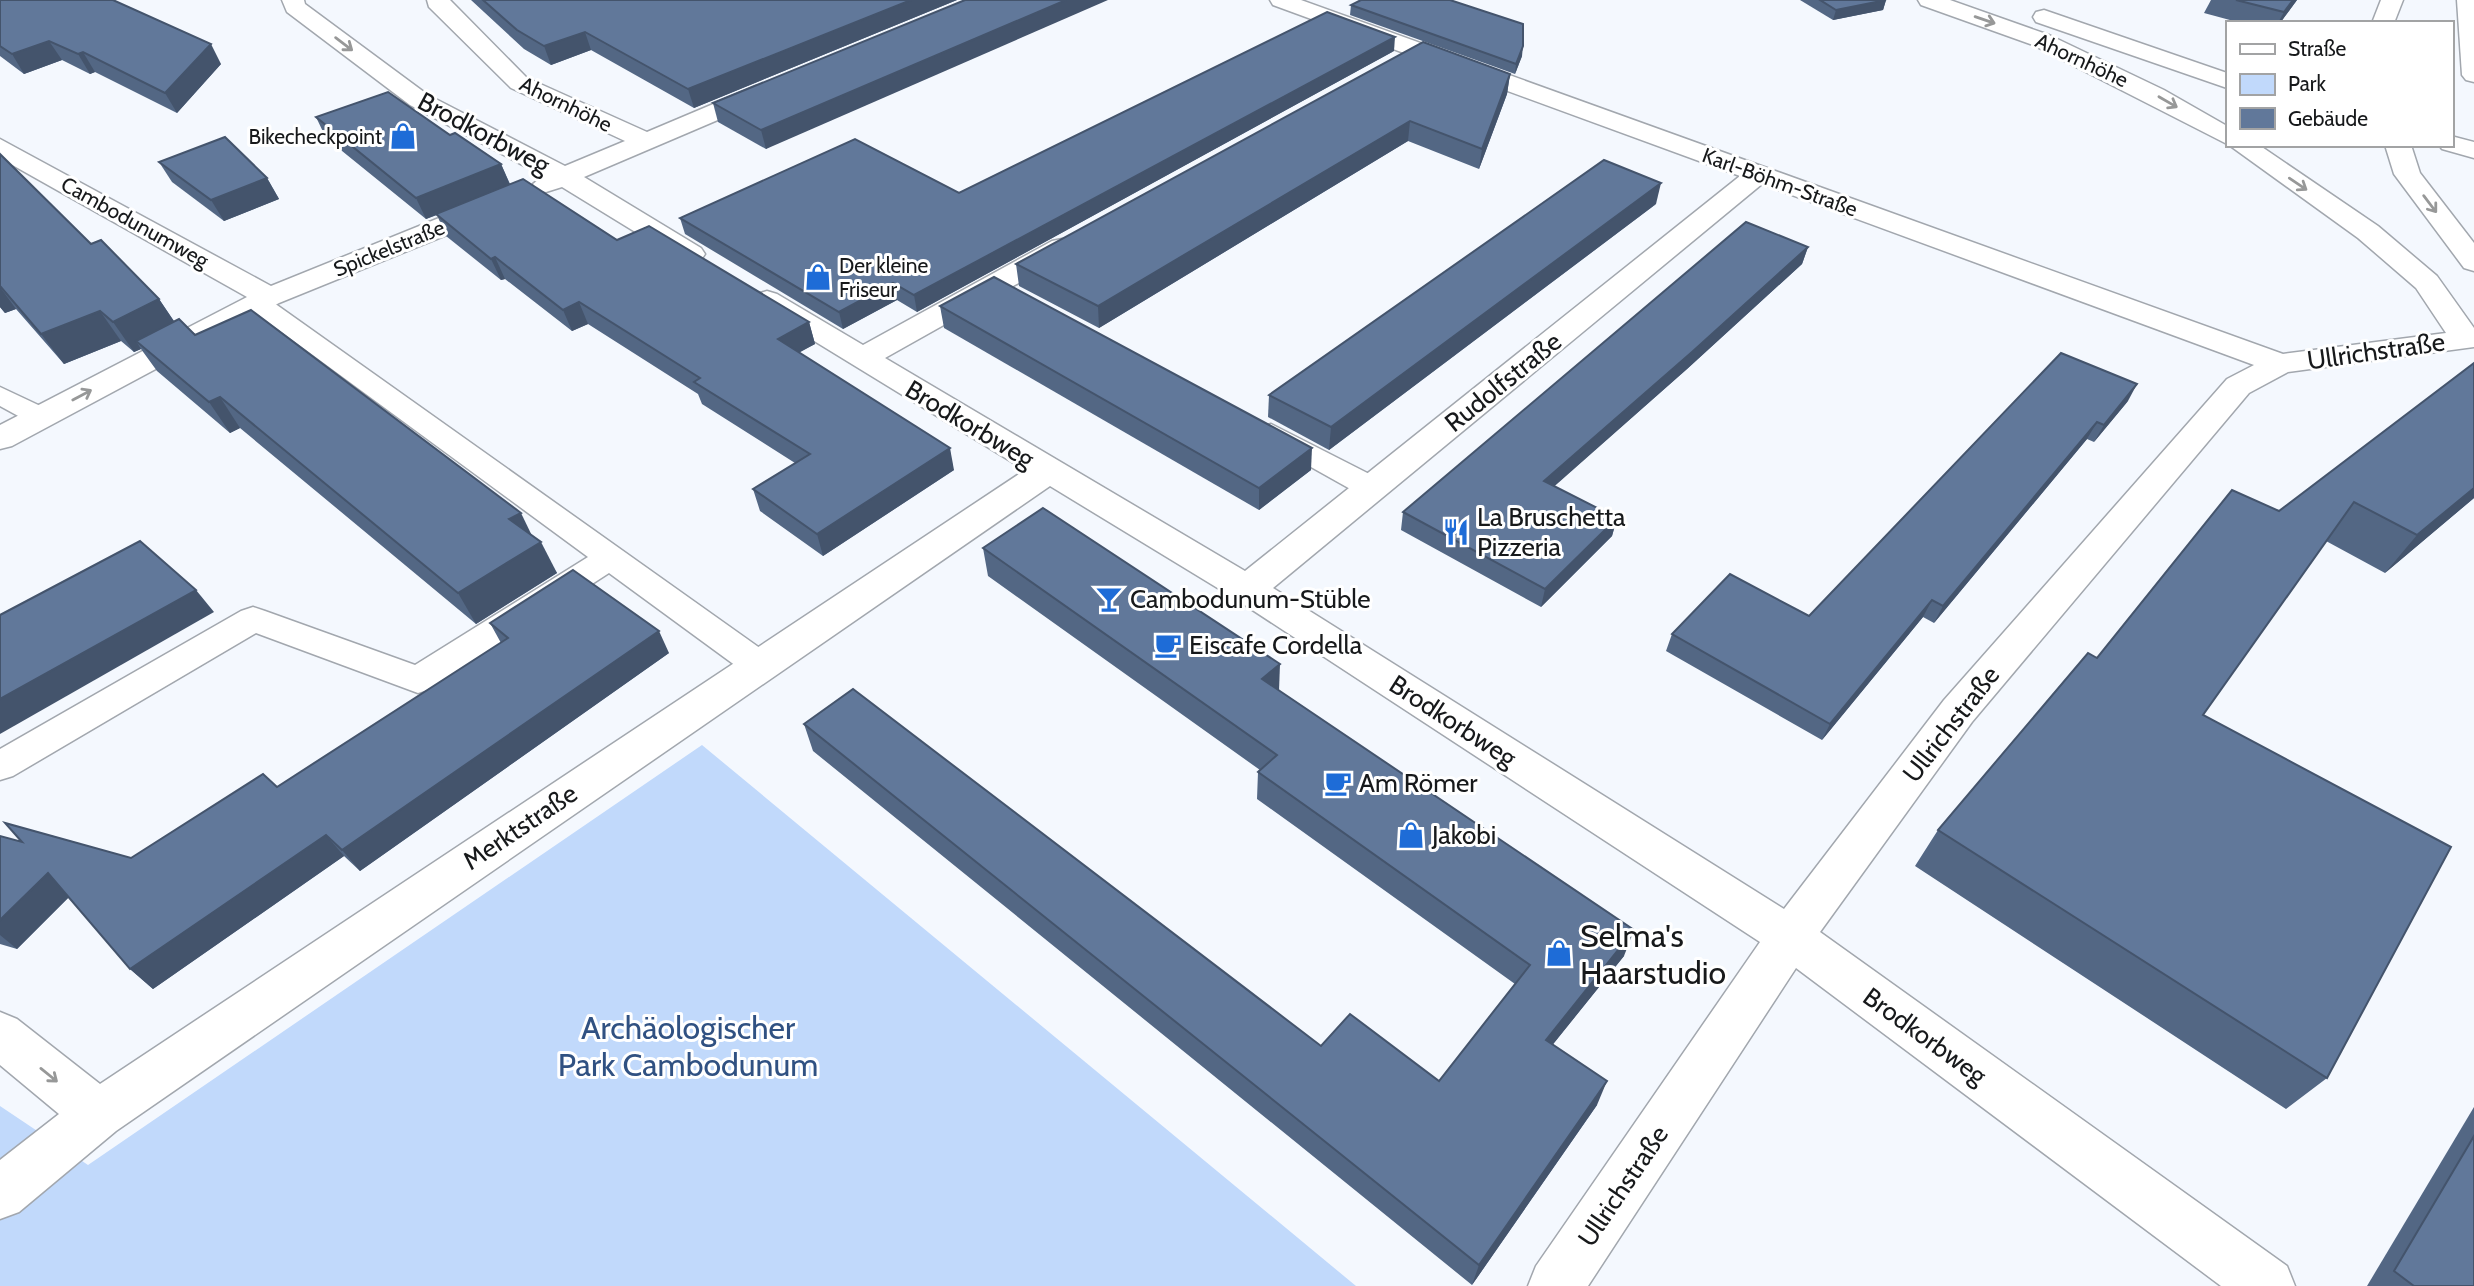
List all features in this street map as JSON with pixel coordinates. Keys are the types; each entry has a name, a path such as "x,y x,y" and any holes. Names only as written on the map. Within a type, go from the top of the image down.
{"street":[{"name":"Brodkorbweg","path":"293,0 295,7 419,100 565,177 1247,589 1790,937 2267,1286"},
{"name":"Ahornhöhe","path":"439,0 437,2 519,83 643,141"},
{"name":"Karl-Böhm-Straße","path":"1281,0 2280,364"},
{"name":"Ahornhöhe","path":"1929,0 2041,40 2155,95 2226,135"},
{"path":"2384,21 2392,0"},
{"path":"2468,0 2474,75"},
{"path":"2021,9 2226,82"},
{"path":"1385,69 1420,50"},
{"name":"Spickelstraße","path":"0,439 264,300 565,177 643,141 785,83"},
{"path":"2453,145 2474,150"},
{"path":"2245,147 2368,232 2427,282 2470,338"},
{"path":"2399,147 2407,174 2474,262"},
{"name":"Cambodunumweg","path":"0,148 264,300"},
{"name":"Rudolfstraße","path":"1247,589 1759,174"},
{"path":"862,358 1007,290 1086,234"},
{"name":"Ullrichstraße","path":"1556,1286 1790,937 1958,711 2238,386 2280,364 2470,338"},
{"name":"Merktstraße","path":"0,1193 97,1114 1048,471"},
{"path":"0,1035 97,1114"}],"lane":[{"path":"264,300 608,559 759,665"},
{"path":"0,395 41,417"},
{"path":"1243,418 1372,488"},
{"path":"0,766 253,619 418,680 608,559"}],"green space":[{"name":"Archäologischer Park Cambodunum","path":"702,745 1356,1286 0,1286 0,1106 88,1165"}],"building":[{"path":"0,0 113,0 211,44 165,93 83,52 78,54 49,41 12,54 0,46"},
{"path":"483,0 911,0 688,89 585,32 544,46 517,30"},
{"path":"965,0 1066,0 761,130 713,103"},
{"path":"1361,0 1450,0 1523,24 1523,46 1516,64 1351,5"},
{"path":"1820,0 1886,0 1836,10"},
{"path":"2236,0 2293,0 2284,12"},
{"path":"1327,12 1395,37 914,295 893,283 839,312 680,218 855,139 959,193"},
{"path":"1423,42 1510,74 1482,149 1410,121 1098,306 1016,264"},
{"path":"388,92 450,135 455,133 501,164 416,198 316,117"},
{"path":"225,137 267,178 211,200 159,162"},
{"path":"0,154 91,244 101,240 159,299 113,322 100,311 41,334 0,286"},
{"path":"1604,160 1661,183 1331,427 1269,395"},
{"path":"523,179 617,240 649,226 809,322 778,339 950,448 817,534 753,489 810,454 694,382 700,378 579,302 563,310 495,257 491,259 436,214"},
{"path":"1746,222 1808,247 1544,481 1617,518 1545,589 1403,512"},
{"path":"994,277 1312,448 1259,488 940,306"},
{"path":"251,310 521,513 509,519 541,542 458,593 220,397 209,402 136,341 179,319 195,335"},
{"path":"2061,353 2137,384 2104,425 2097,422 1943,606 1932,600 1830,724 1672,634 1730,574 1809,616"},
{"path":"2474,363 2474,488 2417,535 2354,502 2203,715 2451,847 2327,1078 1938,830 2088,653 2097,658 2232,490 2279,511"},
{"path":"1043,508 1280,664 1262,679 1634,930 1546,1040 1607,1081 1479,1265 804,724 853,689 1321,1046 1350,1014 1439,1081 1530,965 1258,772 1277,755 983,548"},
{"path":"140,541 196,590 0,699 0,615"},
{"path":"573,570 659,631 342,850 326,835 130,969 48,873 0,920 0,836 22,842 5,823 131,858 263,774 277,787 508,638 490,623"},
{"path":"2474,1136 2474,1286 2414,1286 2394,1271"}],"place":[{"name":"Bikecheckpoint","path":"403,136"},
{"name":"Der kleine Friseur","path":"818,277"},
{"name":"La Bruschetta Pizzeria","path":"1456,532"},
{"name":"Cambodunum-Stüble","path":"1109,599"},
{"name":"Eiscafe Cordella","path":"1168,645"},
{"name":"Am Römer","path":"1338,783"},
{"name":"Jakobi","path":"1411,835"},
{"name":"Selma's Haarstudio","path":"1559,953"}]}
